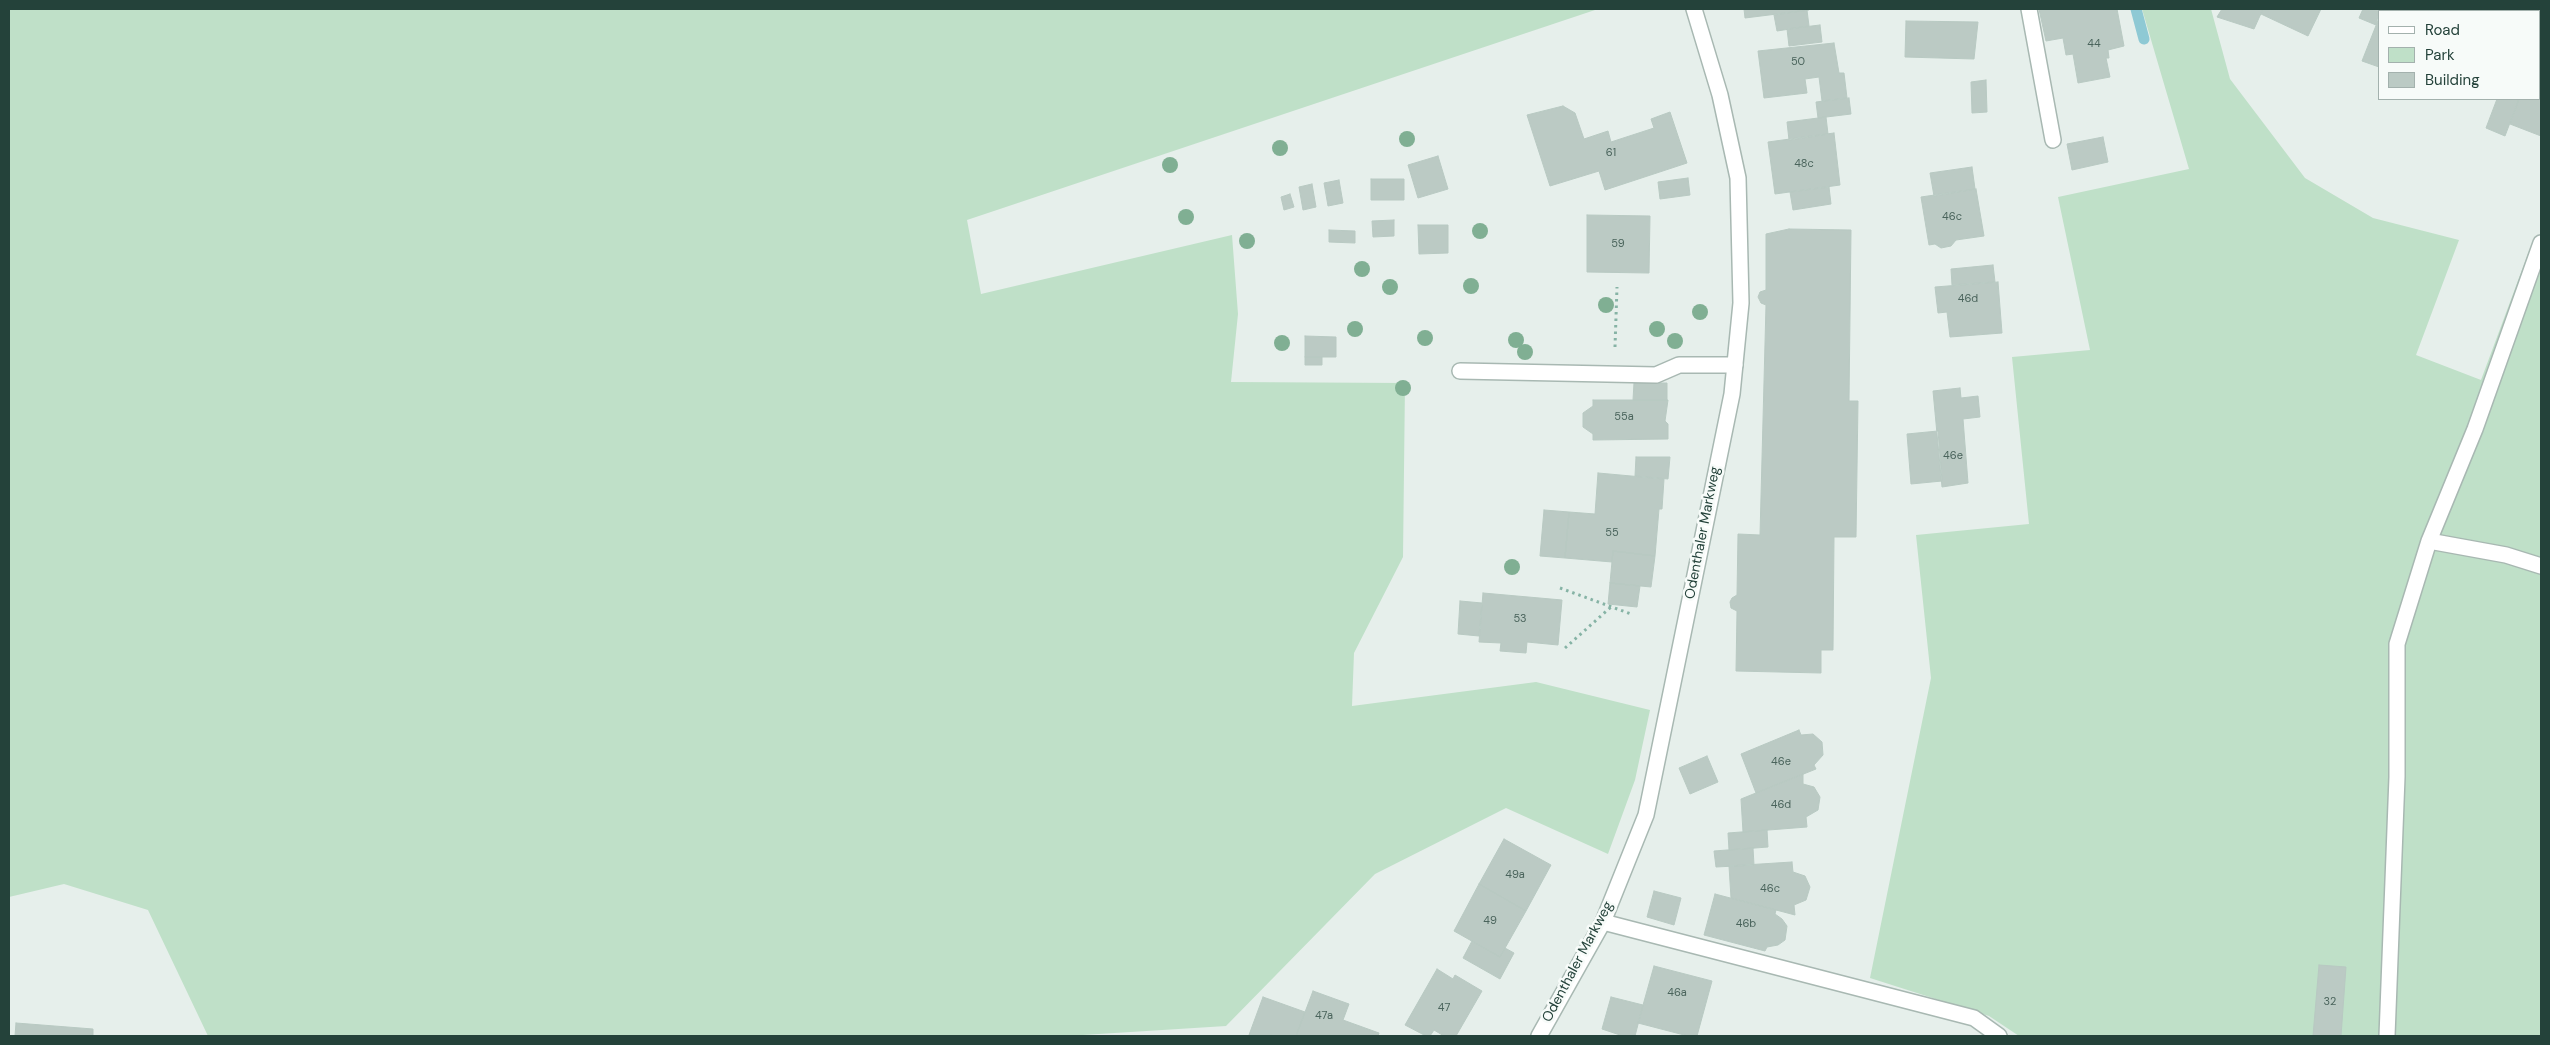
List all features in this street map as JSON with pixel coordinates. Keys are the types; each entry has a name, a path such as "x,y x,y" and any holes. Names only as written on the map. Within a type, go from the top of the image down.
{"street":[{"name":"Odenthaler Markweg","path":"1539,1036 1603,922 1646,815 1730,403 1741,303 1738,178 1720,95 1694,9"},
{"path":"2029,9 2053,140"},
{"path":"2387,1036 2397,777 2397,644 2429,541 2475,429 2541,244"},
{"path":"1460,371 1656,375 1679,365 1735,365"},
{"path":"2429,541 2506,556 2541,566"},
{"path":"1603,922 1974,1018 1999,1036"}],"path":[{"path":"1615,375 1617,287"},
{"path":"1560,588 1630,614"},
{"path":"1565,648 1611,607"}],"green space":[{"path":"9,9 1598,9 967,220 981,294 1232,235 1238,314 1231,382 1405,383 1403,557 1354,653 1352,706 1536,682 1650,710 1635,780 1608,854 1506,808 1375,874 1226,1026 1067,1036 208,1036 148,910 64,884 9,897"},
{"path":"2142,9 2211,9 2230,79 2305,178 2373,218 2459,240 2416,355 2481,380 2529,251 2541,253 2541,1036 2019,1036 1989,1016 1870,978 1931,678 1916,535 2029,524 2012,357 2090,350 2058,197 2189,169"}],"building":[{"path":"1744,9 1809,9 1809,10 1745,18"},
{"path":"2039,9 2117,9 2124,46 2108,50 2109,58 2106,58 2110,77 2078,83 2073,54 2066,55 2063,38 2046,41"},
{"path":"2222,9 2263,9 2254,29 2217,17"},
{"path":"2263,9 2321,9 2308,36 2261,14"},
{"path":"2363,9 2382,9 2378,10 2376,25 2359,18"},
{"path":"2417,9 2420,10 2382,10"},
{"path":"1807,10 1809,26 1777,31 1774,15"},
{"path":"1906,21 1978,22 1974,59 1905,57"},
{"path":"2378,21 2378,67 2362,61"},
{"path":"1820,25 1822,42 1789,46 1787,29"},
{"path":"1834,43 1839,73 1844,73 1847,98 1822,101 1819,77 1805,79 1807,93 1764,98 1758,51"},
{"path":"2540,43 2541,136 2510,124 2519,100 2540,100"},
{"path":"1986,80 1987,112 1972,113 1971,82"},
{"path":"1849,98 1851,114 1818,118 1816,102"},
{"path":"2497,100 2519,100 2505,136 2486,128"},
{"path":"1563,106 1575,113 1584,139 1608,131 1611,142 1654,128 1651,119 1670,112 1687,163 1605,190 1599,171 1550,186 1527,115"},
{"path":"1826,117 1828,134 1789,140 1787,122"},
{"path":"1834,133 1840,185 1775,194 1768,142"},
{"path":"2103,137 2108,162 2072,170 2067,144"},
{"path":"1438,156 1448,189 1418,198 1408,165"},
{"path":"1972,167 1975,189 1934,196 1930,173"},
{"path":"1688,178 1690,195 1660,199 1658,182"},
{"path":"1371,179 1404,179 1404,200 1371,200"},
{"path":"1339,180 1343,203 1328,206 1324,183"},
{"path":"1312,184 1316,207 1303,210 1299,187"},
{"path":"1829,187 1831,204 1793,210 1790,192"},
{"path":"1976,189 1984,236 1956,240 1951,246 1941,248 1935,244 1929,245 1921,197"},
{"path":"1290,194 1294,207 1284,210 1281,197"},
{"path":"1587,215 1650,216 1649,273 1587,272"},
{"path":"1394,220 1394,236 1373,237 1372,221"},
{"path":"1418,225 1448,225 1448,253 1419,254"},
{"path":"1789,229 1851,230 1849,401 1858,401 1856,537 1834,537 1833,650 1821,650 1821,673 1736,671 1737,611 1731,608 1730,602 1737,595 1738,534 1760,535 1766,305 1761,303 1758,297 1760,292 1766,290 1766,234"},
{"path":"1329,230 1355,231 1355,243 1329,242"},
{"path":"1993,265 1995,282 1952,285 1951,269"},
{"path":"1998,282 2002,333 1950,337 1947,312 1938,313 1935,287"},
{"path":"1305,336 1336,337 1336,357 1305,357"},
{"path":"1305,357 1322,357 1322,365 1305,365"},
{"path":"1634,383 1667,383 1667,400 1633,400"},
{"path":"1960,388 1961,398 1978,396 1980,417 1963,419 1968,483 1942,487 1933,391"},
{"path":"1593,400 1668,400 1665,421 1668,424 1668,439 1593,440 1593,434 1583,427 1583,413 1593,406"},
{"path":"1938,431 1942,481 1911,484 1907,434"},
{"path":"1636,457 1670,457 1668,479 1635,476"},
{"path":"1598,473 1664,479 1655,556 1613,551 1612,562 1565,558 1569,512 1595,514"},
{"path":"1544,510 1569,512 1565,558 1540,556"},
{"path":"1613,551 1655,556 1651,587 1610,583"},
{"path":"1610,583 1640,586 1637,607 1608,604"},
{"path":"1483,593 1562,600 1558,645 1527,642 1526,653 1500,651 1501,643 1479,642"},
{"path":"1460,601 1482,603 1479,636 1458,634"},
{"path":"1799,730 1801,735 1813,734 1822,742 1823,755 1814,765 1816,769 1756,793 1741,754"},
{"path":"1707,756 1718,782 1690,794 1679,768"},
{"path":"1803,774 1803,784 1814,787 1820,797 1818,810 1806,817 1807,827 1743,832 1741,799"},
{"path":"1767,830 1768,847 1729,850 1728,833"},
{"path":"1504,839 1551,865 1526,911 1479,884"},
{"path":"1753,848 1754,865 1716,867 1714,851"},
{"path":"1792,862 1793,872 1805,876 1810,887 1806,900 1794,905 1795,915 1731,898 1729,866"},
{"path":"1479,884 1526,911 1500,957 1454,931"},
{"path":"1654,891 1681,898 1674,925 1647,917"},
{"path":"1715,894 1776,910 1775,914 1787,926 1785,940 1778,945 1767,947 1765,951 1704,935"},
{"path":"1472,941 1500,957 1505,948 1514,953 1500,979 1463,958"},
{"path":"2319,965 2346,967 2341,1036 2313,1036"},
{"path":"1654,966 1712,981 1697,1036 1688,1036 1638,1023"},
{"path":"1437,969 1453,979 1455,975 1482,991 1456,1036 1444,1036 1434,1030 1430,1036 1426,1036 1405,1025"},
{"path":"1313,991 1349,1004 1343,1020 1379,1033 1378,1036 1296,1036"},
{"path":"1263,997 1305,1012 1296,1036 1249,1035"},
{"path":"1611,997 1643,1005 1635,1036 1623,1036 1602,1029"},
{"path":"16,1023 93,1029 93,1036 15,1036"}],"waterway":[{"path":"2136,9 2144,39"}]}
